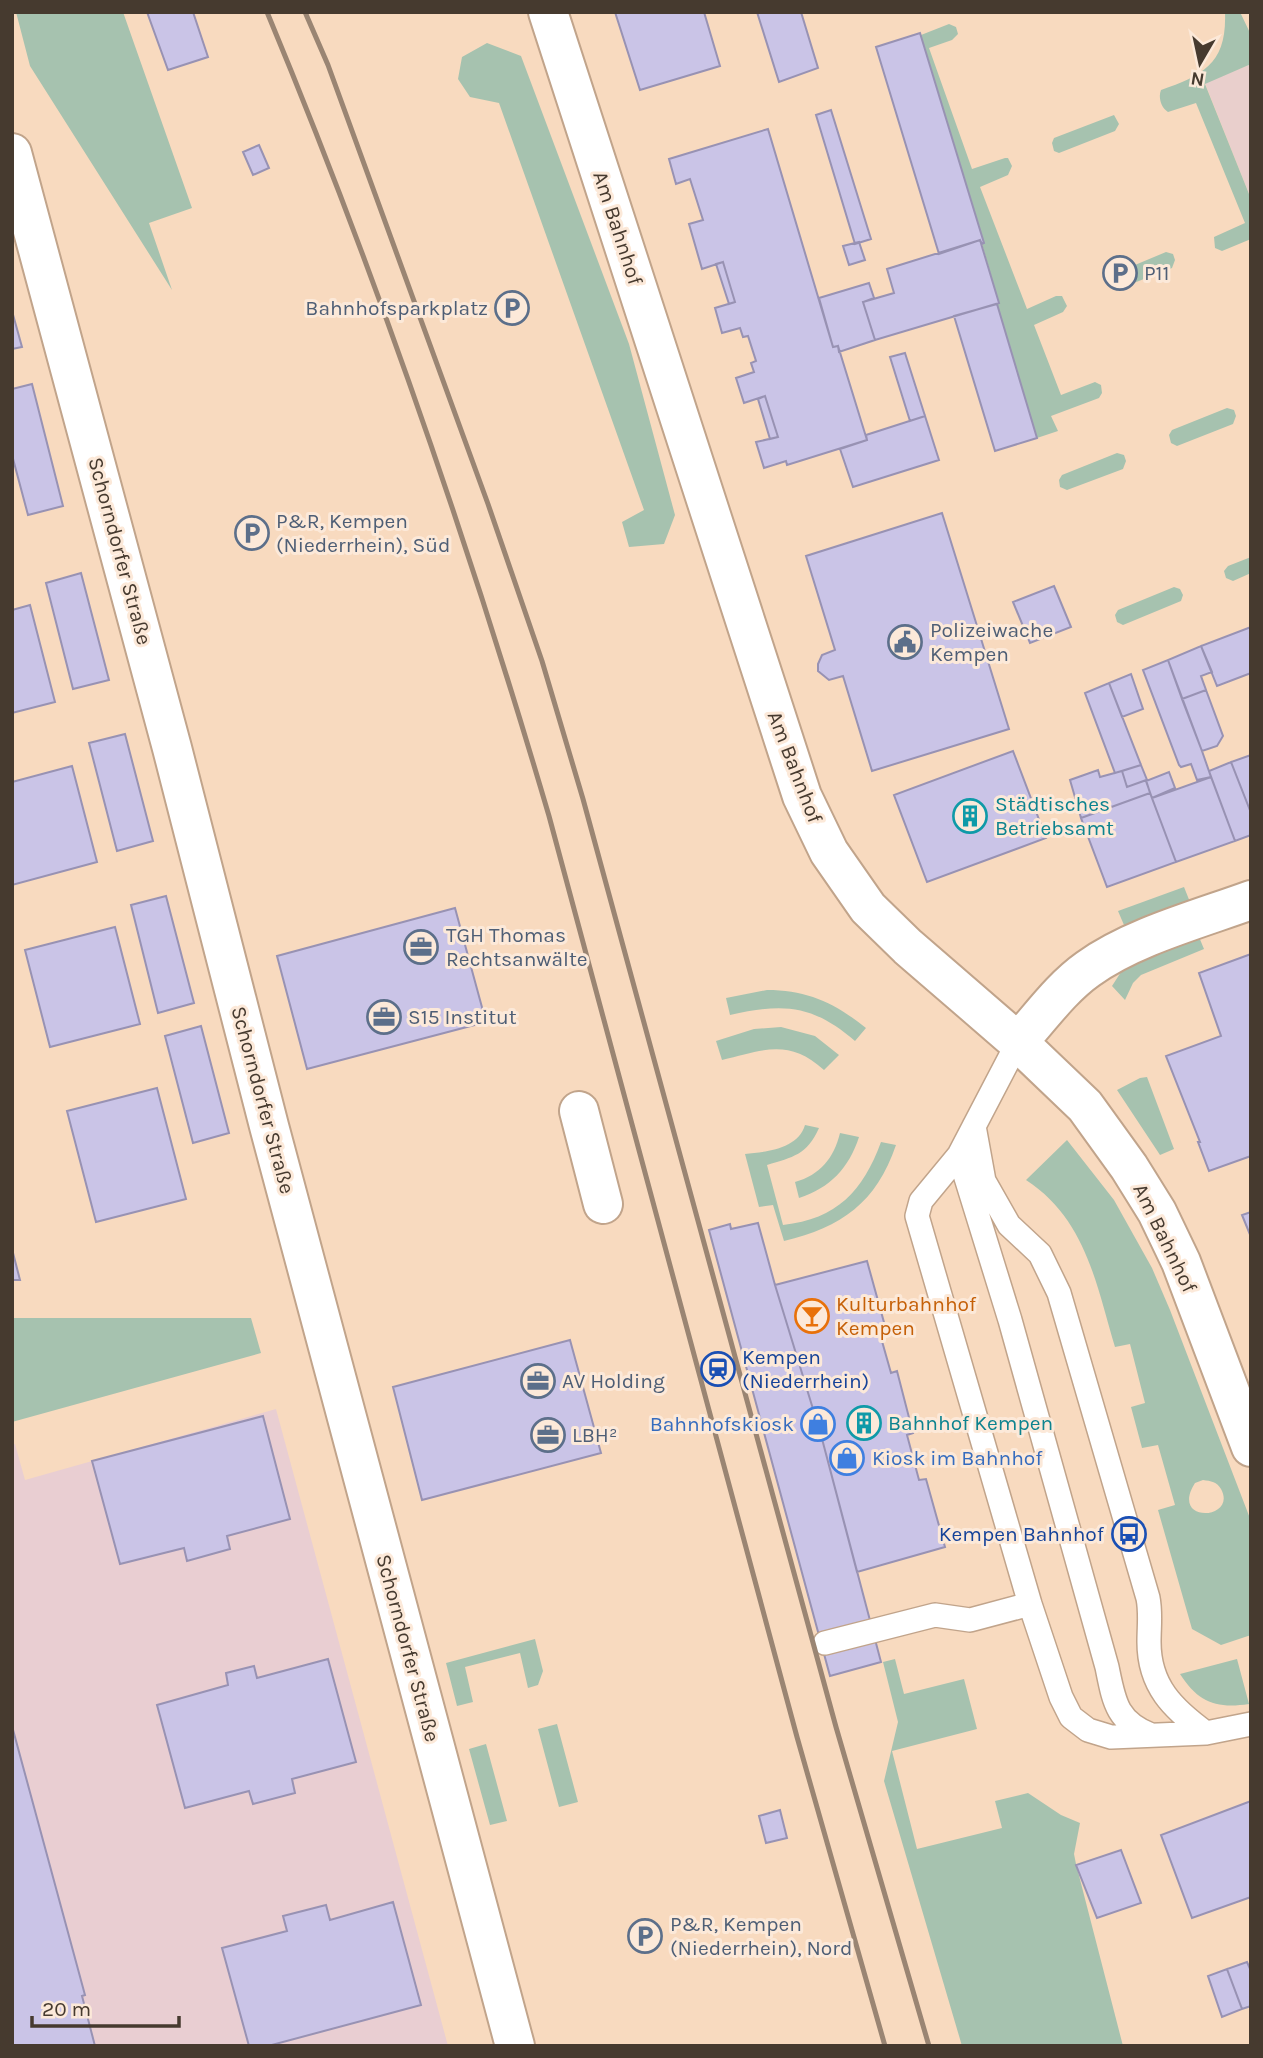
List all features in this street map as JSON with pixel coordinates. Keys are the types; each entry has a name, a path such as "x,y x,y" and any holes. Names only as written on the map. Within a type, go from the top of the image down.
{"street":[{"name":"Am Bahnhof","path":"548,12 802,796 829,852 867,908 1018,1042 1085,1106 1129,1167 1157,1212 1181,1262 1251,1447"},
{"name":"Schorndorfer Straße","path":"12,153 515,2046"},
{"path":"1018,1042 1058,996 1098,962 1121,948 1251,900"},
{"path":"579,1111 603,1204"}],"lane":[{"path":"1018,1042 959,1155 921,1200 917,1216 1060,1698 1070,1717 1088,1730 1111,1737 1206,1733 1251,1724"},
{"path":"974,1126 984,1181 1009,1225 1040,1254 1059,1293 1147,1598 1151,1615 1149,1642 1152,1668 1176,1711 1206,1733"},
{"path":"959,1155 1010,1320 1107,1667 1113,1698 1126,1722 1154,1736"},
{"path":"825,1643 935,1615 970,1620 1030,1604"}],"shaded area":[{"path":"1251,64 1251,199 1205,83"},
{"path":"276,1409 448,2046 12,2046 12,1445 15,1444 25,1480"}],"green space":[{"path":"16,12 123,12 192,208 149,223 172,290 30,66"},
{"path":"1225,12 1240,12 1251,35 1251,64 1205,84 1251,199 1251,239 1222,251 1215,248 1214,237 1245,223 1196,103 1168,112 1162,105 1160,96 1161,90 1201,72 1217,55 1225,29"},
{"path":"949,24 956,27 958,34 952,40 929,48 972,169 1005,158 1008,158 1012,166 1008,175 980,187 1027,309 1056,296 1062,296 1067,306 1063,312 1034,325 1061,395 1095,382 1101,385 1102,393 1099,398 1051,416 1058,431 1037,438 997,304 999,303 982,244 984,242 921,35"},
{"path":"487,43 521,56 629,344 675,515 664,544 629,547 622,522 644,510 499,103 470,97 458,79 462,57"},
{"path":"1114,115 1119,124 1115,131 1059,153 1054,151 1054,138"},
{"path":"1166,252 1173,254 1175,260 1172,268 1116,290 1110,287 1108,280 1111,275"},
{"path":"1227,408 1234,410 1236,416 1233,424 1177,446 1171,443 1169,435 1172,430"},
{"path":"1117,453 1124,455 1126,461 1123,469 1067,490 1060,487 1059,480 1062,475"},
{"path":"1251,557 1251,573 1233,581 1226,578 1224,571 1228,566"},
{"path":"1174,587 1180,589 1183,595 1181,601 1123,625 1117,622 1115,615 1118,610"},
{"path":"1184,887 1190,902 1124,925 1118,911"},
{"path":"1199,937 1204,949 1141,975 1133,983 1125,1000 1112,986 1121,972 1132,963"},
{"path":"767,990 808,995 832,1005 866,1028 855,1041 811,1013 782,1008 730,1015 726,998"},
{"path":"781,1027 815,1036 839,1055 824,1070 811,1060 787,1050 763,1050 722,1060 716,1041 754,1029"},
{"path":"1147,1077 1174,1149 1160,1155 1117,1090"},
{"path":"805,1125 819,1128 809,1144 792,1157 767,1165 783,1225 819,1216 846,1200 866,1175 881,1142 896,1145 878,1182 854,1210 823,1228 784,1241 773,1205 759,1207 745,1154 780,1148 796,1139"},
{"path":"840,1133 859,1137 850,1158 829,1182 799,1198 795,1182 812,1175 825,1164"},
{"path":"1067,1140 1114,1200 1152,1268 1251,1521 1251,1635 1221,1645 1192,1629 1158,1510 1175,1505 1158,1445 1142,1448 1131,1407 1145,1403 1130,1344 1115,1347 1094,1277 1076,1233 1063,1214 1026,1180","holes":["1203,1480 1214,1482 1221,1489 1224,1499 1220,1507 1213,1512 1196,1511 1190,1506 1189,1496 1195,1483"]},
{"path":"12,1318 251,1318 261,1353 12,1422"},
{"path":"535,1639 543,1671 538,1685 528,1688 520,1653 465,1667 473,1702 457,1706 446,1663"},
{"path":"895,1659 904,1694 964,1679 977,1729 892,1751 917,1849 1002,1828 995,1801 1028,1793 1061,1815 1080,1823 1074,1854 1123,2046 962,2046 884,1781 898,1722 883,1662"},
{"path":"1237,1659 1249,1704 1227,1705 1209,1701 1194,1691 1180,1674"},
{"path":"557,1724 578,1802 559,1807 538,1729"},
{"path":"486,1744 507,1821 490,1825 469,1749"}],"building":[{"path":"147,12 193,12 208,57 168,70"},
{"path":"615,12 704,12 720,66 640,90"},
{"path":"757,12 801,12 818,68 779,82"},
{"path":"920,33 984,243 980,240 939,254 876,47"},
{"path":"831,110 871,239 855,244 816,115"},
{"path":"768,129 833,347 838,346 867,440 787,465 786,461 764,468 756,442 778,437 765,396 744,403 736,378 754,372 751,363 756,361 748,336 743,337 740,328 722,333 715,308 735,302 723,262 702,269 689,224 703,220 690,179 676,184 669,159"},
{"path":"259,145 269,168 253,175 243,152"},
{"path":"980,240 999,303 875,340 863,302 894,293 887,269"},
{"path":"859,242 865,260 849,265 843,246"},
{"path":"723,262 735,302 729,304 716,264"},
{"path":"869,283 874,298 863,302 875,340 839,352 838,346 833,347 819,298"},
{"path":"997,304 1037,438 995,451 954,316"},
{"path":"12,311 22,347 12,349"},
{"path":"905,353 925,416 910,421 890,357"},
{"path":"32,384 63,506 28,515 12,455 12,389"},
{"path":"765,396 778,437 770,439 758,399"},
{"path":"925,416 939,460 853,487 840,449 867,440 866,435"},
{"path":"942,513 1009,729 872,771 843,676 829,680 818,671 822,655 835,650 806,556"},
{"path":"81,573 109,680 73,689 46,583"},
{"path":"1054,586 1071,627 1030,643 1013,602"},
{"path":"30,605 55,702 12,713 12,610"},
{"path":"1251,627 1251,673 1217,686 1201,646"},
{"path":"1201,646 1212,672 1201,676 1206,690 1182,699 1168,660"},
{"path":"1168,660 1211,777 1197,780 1191,764 1181,767 1179,765 1143,670"},
{"path":"1131,674 1143,709 1122,717 1109,683"},
{"path":"1109,683 1141,765 1115,773 1085,693"},
{"path":"1206,690 1223,736 1217,746 1202,751 1182,699"},
{"path":"125,734 153,841 117,851 89,743"},
{"name":"Städtisches Betriebsamt","path":"1013,751 1046,838 927,882 894,795"},
{"path":"1251,755 1251,813 1231,762"},
{"path":"1231,762 1251,813 1251,835 1235,841 1209,771"},
{"path":"1141,765 1147,780 1127,787 1122,771"},
{"path":"72,766 97,862 12,885 12,782"},
{"path":"1098,770 1100,777 1122,771 1127,787 1146,780 1150,793 1081,818 1070,780"},
{"path":"1169,772 1175,788 1152,798 1146,781"},
{"path":"1211,777 1235,841 1176,862 1152,798"},
{"path":"1150,793 1176,862 1107,887 1081,818"},
{"path":"166,896 194,1003 158,1013 131,905"},
{"path":"455,908 486,1022 307,1069 277,956"},
{"path":"115,927 140,1024 50,1047 25,950"},
{"path":"1251,954 1251,1156 1209,1171 1166,1056 1221,1036 1199,973"},
{"path":"201,1026 229,1133 193,1143 165,1036"},
{"path":"157,1088 186,1199 96,1222 67,1111"},
{"path":"1251,1212 1251,1237 1242,1215"},
{"path":"758,1223 821,1435 881,1662 830,1676 709,1230 730,1224 731,1229"},
{"path":"12,1249 20,1280 12,1280"},
{"name":"Bahnhof Kempen","path":"867,1261 885,1326 878,1327 891,1373 897,1371 913,1433 907,1435 919,1480 926,1479 945,1547 857,1572 821,1435 775,1285"},
{"path":"570,1340 601,1453 422,1500 393,1387"},
{"path":"263,1416 290,1519 227,1536 230,1549 187,1561 184,1548 120,1564 92,1461"},
{"path":"328,1659 356,1762 292,1779 295,1793 253,1804 249,1791 185,1808 157,1705 228,1685 226,1673 254,1666 257,1678"},
{"path":"12,1726 85,1995 82,1996 95,2046 12,2046"},
{"path":"1251,1801 1251,1897 1192,1918 1161,1835"},
{"path":"780,1810 787,1838 766,1843 759,1816"},
{"path":"1121,1850 1141,1903 1097,1918 1076,1865"},
{"path":"393,1902 421,2005 268,2046 249,2046 222,1948 287,1931 283,1916 326,1905 330,1920"},
{"path":"1247,1962 1251,1971 1251,2006 1242,2009 1227,1969"},
{"path":"1227,1969 1242,2009 1222,2017 1208,1976"}],"railway":[{"path":"267,12 346,210 419,410 487,612 549,816 797,1737 885,2046"},
{"path":"305,12 328,65 488,504 542,661 583,799 836,1727 929,2046"}],"place":[{"name":"P11","path":"1120,273"},
{"name":"Bahnhofsparkplatz","path":"512,308"},
{"name":"P&R, Kempen (Niederrhein), Süd","path":"252,533"},
{"name":"Polizeiwache Kempen","path":"905,642"},
{"name":"Städtisches Betriebsamt","path":"970,816"},
{"name":"TGH Thomas Rechtsanwälte","path":"421,947"},
{"name":"S15 Institut","path":"384,1017"},
{"name":"Kulturbahnhof Kempen","path":"812,1316"},
{"name":"Kempen (Niederrhein)","path":"718,1369"},
{"name":"AV Holding","path":"538,1381"},
{"name":"Bahnhof Kempen","path":"864,1423"},
{"name":"Bahnhofskiosk","path":"818,1424"},
{"name":"LBH²","path":"548,1435"},
{"name":"Kiosk im Bahnhof","path":"847,1458"},
{"name":"Kempen Bahnhof","path":"1129,1534"},
{"name":"P&R, Kempen (Niederrhein), Nord","path":"645,1936"}]}
